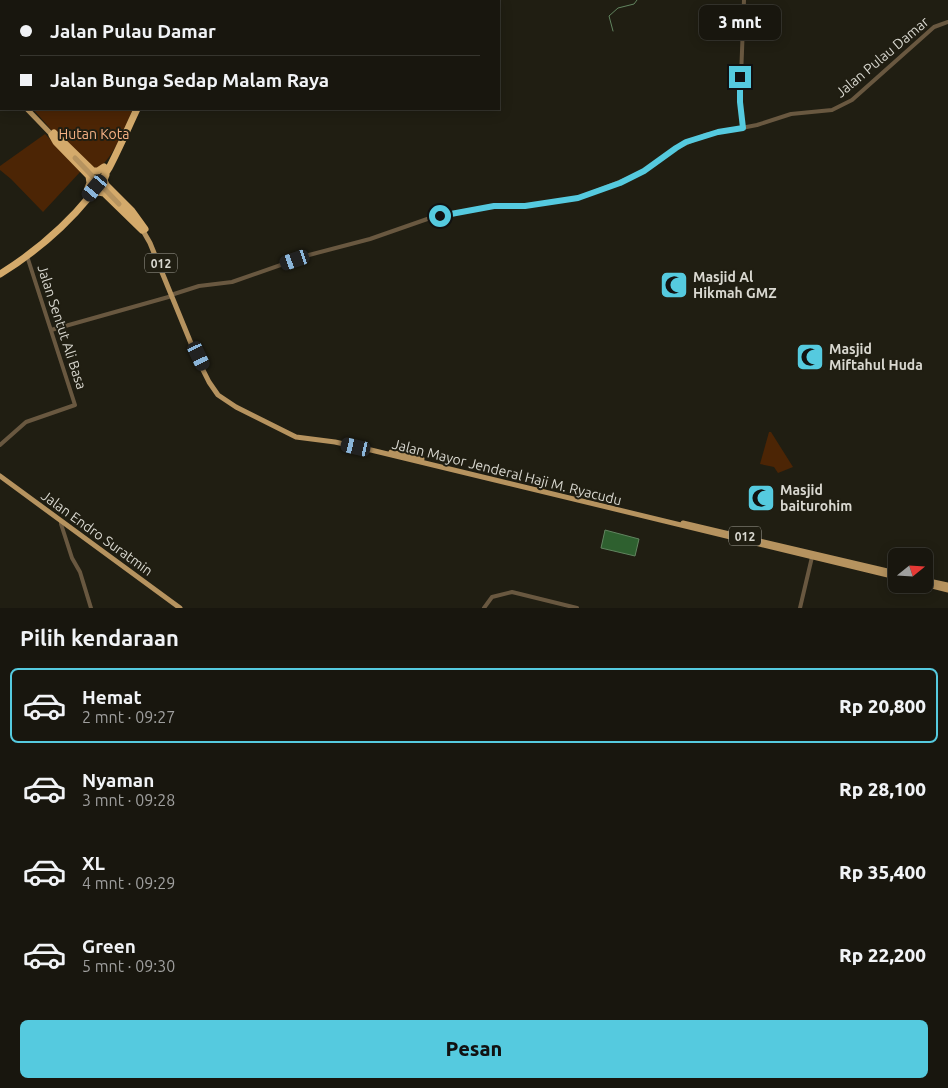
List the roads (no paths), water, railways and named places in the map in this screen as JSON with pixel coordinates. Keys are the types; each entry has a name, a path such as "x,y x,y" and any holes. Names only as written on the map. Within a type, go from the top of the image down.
{"highway":[{"path":"133,110 107,167 105,179 106,185 132,211 145,231"},
{"path":"0,272 27,256 62,225 107,167 136,110"},
{"path":"0,272 50,233 86,195 91,173 53,134"},
{"path":"91,173 107,167"},
{"path":"106,185 102,184 101,188 145,231"},
{"path":"86,195 99,192 108,196"}],"main road":[{"name":"Jalan Mayor Jenderal Haji M. Ryacudu","path":"30,110 145,231 207,379 216,392 226,401 243,411 298,437 378,450 739,539 771,545"},
{"name":"Jalan Endro Suratmin","path":"0,476 180,608"},
{"name":"Jalan Mayor Jenderal Haji M. Ryacudu","path":"531,488 771,545 888,575"},
{"name":"Jalan Mayor Jenderal Haji M. Ryacudu","path":"778,547 888,571"},
{"path":"933,583 948,585"},
{"path":"933,585 948,590"}],"street":[{"path":"743,128 740,102 744,0"},
{"name":"Jalan Pulau Damar","path":"51,330 199,286 232,282 309,255 370,238 433,217 477,208 551,203 578,198 620,183 644,171 686,142 791,114 823,112 836,108 852,100 934,27 948,22"},
{"name":"Jalan Sentut Ali Basa","path":"0,445 26,422 76,405 27,256"},
{"path":"61,521 72,558 80,572 91,608"},
{"path":"800,608 812,557"},
{"path":"484,608 490,599 512,592 577,608"}],"waterway":[{"path":"613,31 609,16 618,8 634,4 637,0"}],"place":[{"name":"Masjid Al Hikmah GMZ","path":"674,285"},
{"name":"Masjid Miftahul Huda","path":"810,357"},
{"name":"Masjid baiturohim","path":"761,498"}],"park label":[{"name":"Hutan Kota","path":"94,134"}]}
